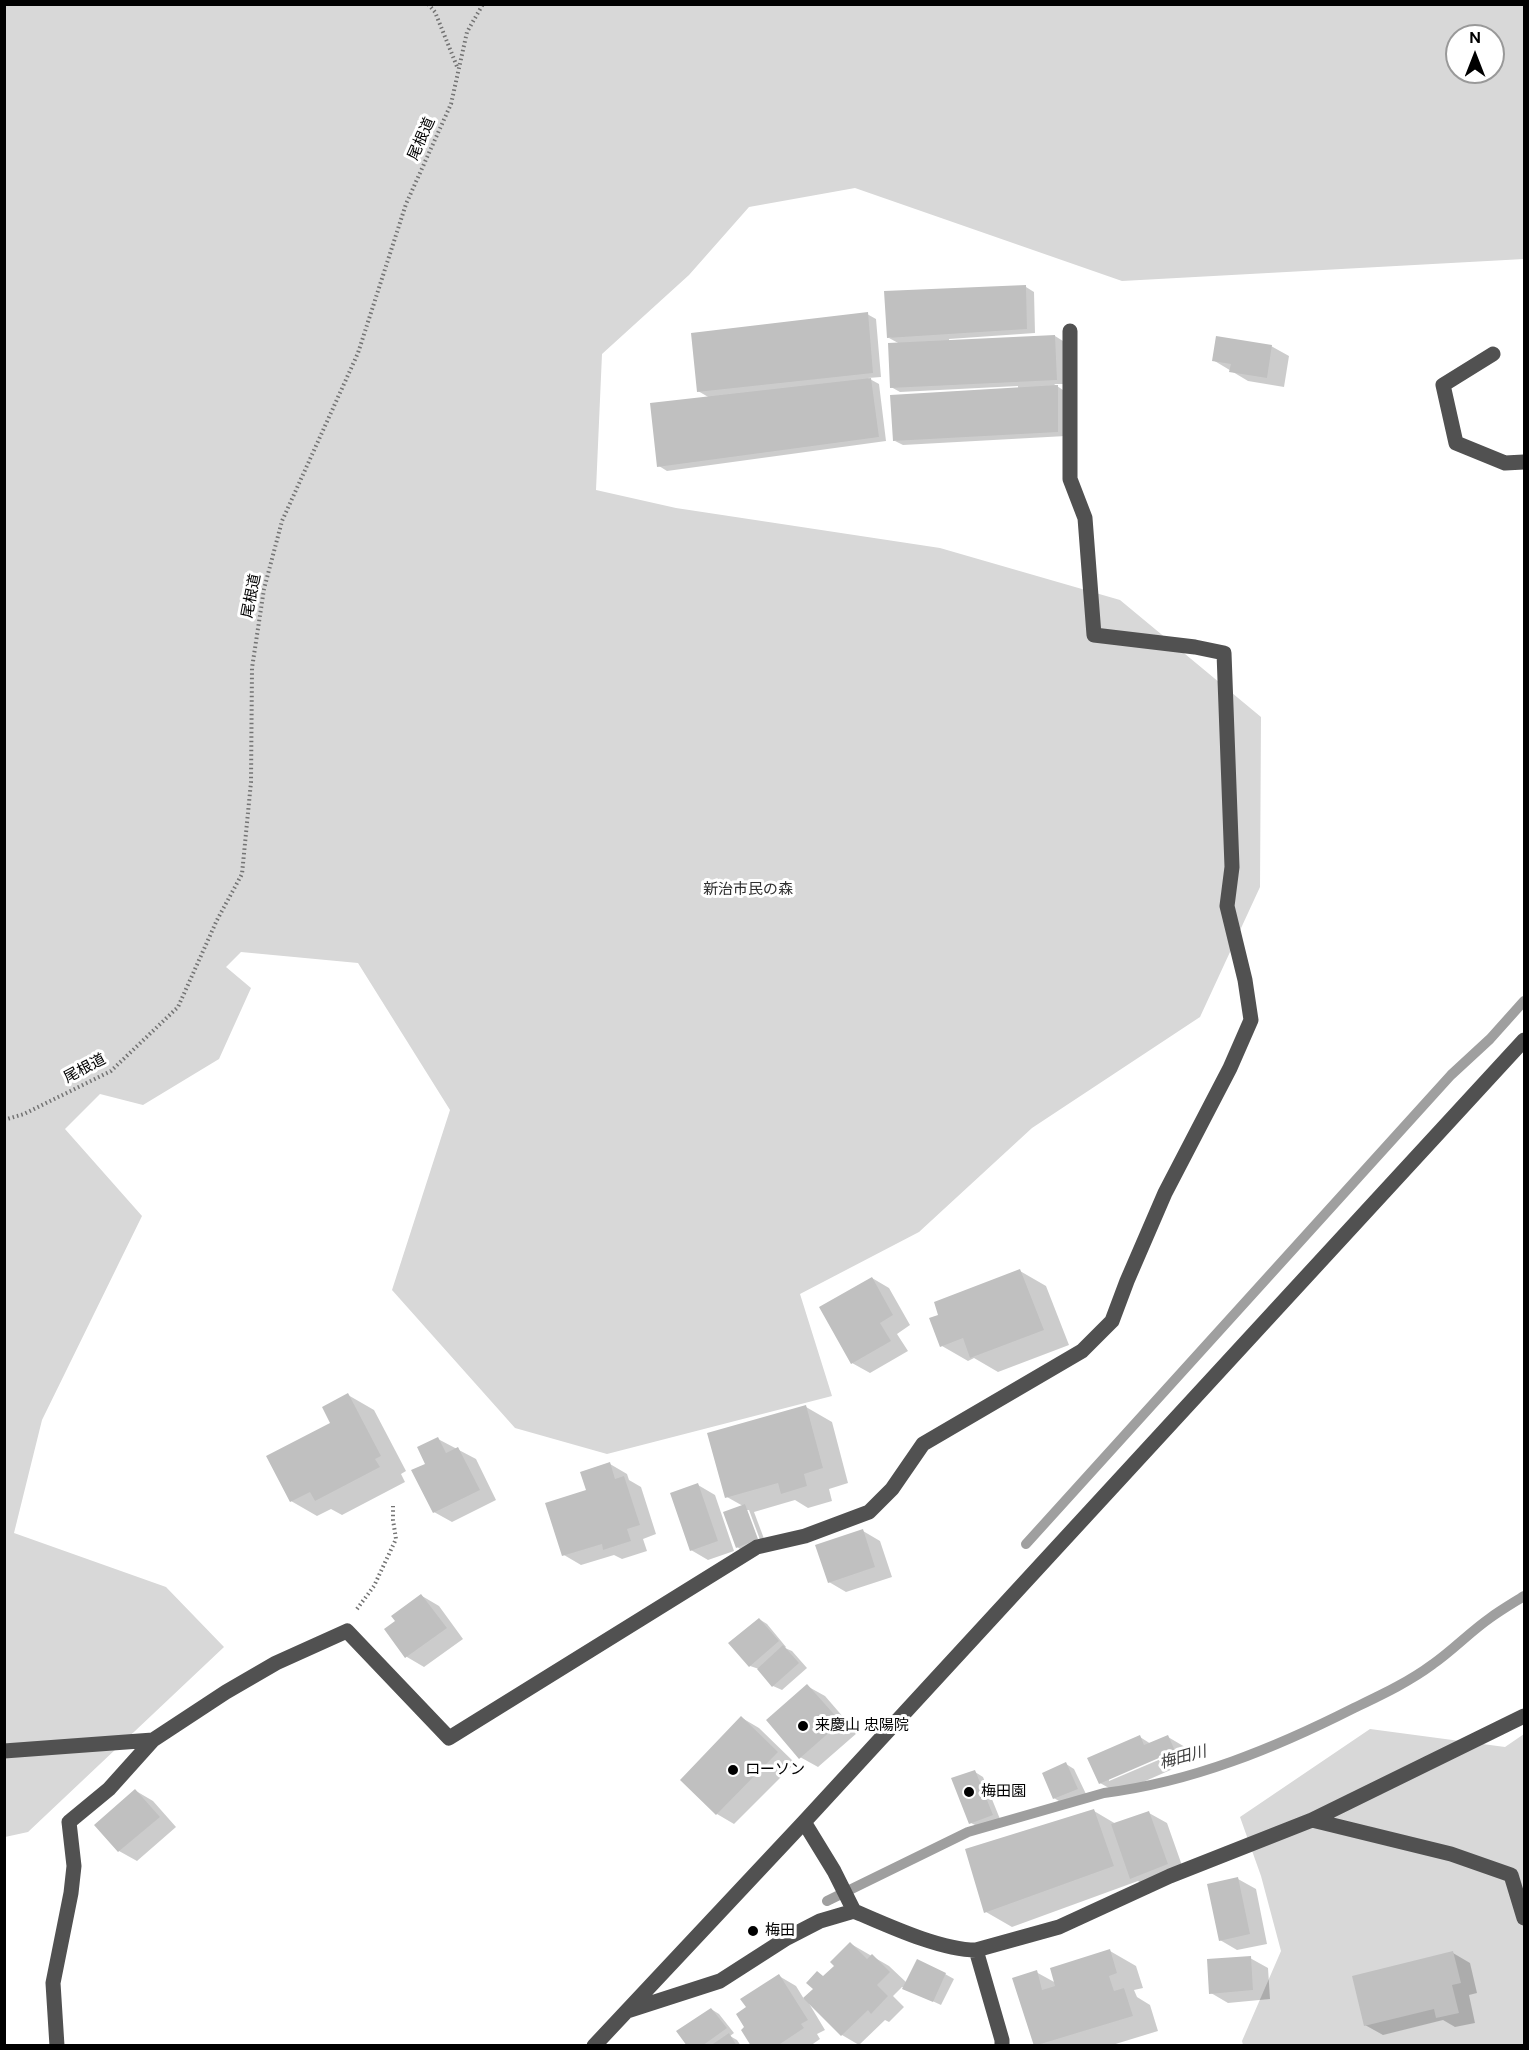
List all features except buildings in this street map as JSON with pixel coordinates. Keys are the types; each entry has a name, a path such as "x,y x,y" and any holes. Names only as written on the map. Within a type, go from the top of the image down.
{"street":[{"path":"57,2046 53,1983 71,1893 74,1866 69,1822 109,1789 153,1740 226,1692 276,1663 347,1631 448,1738 757,1547 805,1536 869,1512 892,1489 923,1444 1082,1351 1112,1321 1165,1193 1230,1068 1251,1020 1245,980 1227,906 1232,867 1224,653 1094,635 1084,518 1070,479 1070,331"},
{"path":"1493,354 1443,385 1456,443 1505,463 1524,462"},
{"path":"594,2046 804,1822 1524,1040"},
{"path":"804,1822 834,1871 853,1909 911,1934 963,1950 976,1950 1059,1927 1170,1876 1312,1820 1524,1716"},
{"path":"4,1751 153,1740"},
{"path":"1312,1820 1451,1854 1511,1875 1524,1918"},
{"path":"626,2011 720,1981 787,1938 820,1921 853,1909"},
{"path":"976,1950 1002,2046"}],"path":[{"path":"428,4 435,12 459,70"},
{"name":"尾根道","path":"4,1120 24,1114 111,1071 178,1007 217,920 242,874 251,782 252,668 264,589 282,521 358,353 406,204 452,104 467,32 483,4"},
{"path":"347,1631 358,1608 374,1586 396,1539 393,1506"}],"green space":[{"name":"新治市民の森","path":"5,5 1524,5 1524,259 1122,281 855,188 749,207 689,275 602,354 596,490 676,508 940,548 1120,600 1261,717 1260,887 1200,1017 1032,1128 919,1232 800,1294 832,1396 607,1454 515,1428 392,1290 450,1110 358,963 241,952 226,967 251,988 219,1059 143,1105 100,1094 65,1129 142,1216 42,1420 14,1533 166,1587 224,1647 28,1832 5,1837"},
{"path":"1370,1729 1505,1747 1524,1734 1524,2045 1243,2045 1242,2041 1281,1951 1261,1876 1240,1817"}],"waterway":[{"path":"1026,1544 1451,1075 1490,1039 1524,1001"},
{"name":"梅田川","path":"827,1901 968,1832 1104,1793 1137,1788 1201,1772 1294,1737 1414,1677 1440,1659 1475,1629 1524,1596"}],"place":[{"name":"来慶山 忠陽院","path":"803,1726"},
{"name":"ローソン","path":"733,1770"},
{"name":"梅田園","path":"969,1792"},
{"name":"梅田","path":"753,1931"}]}
